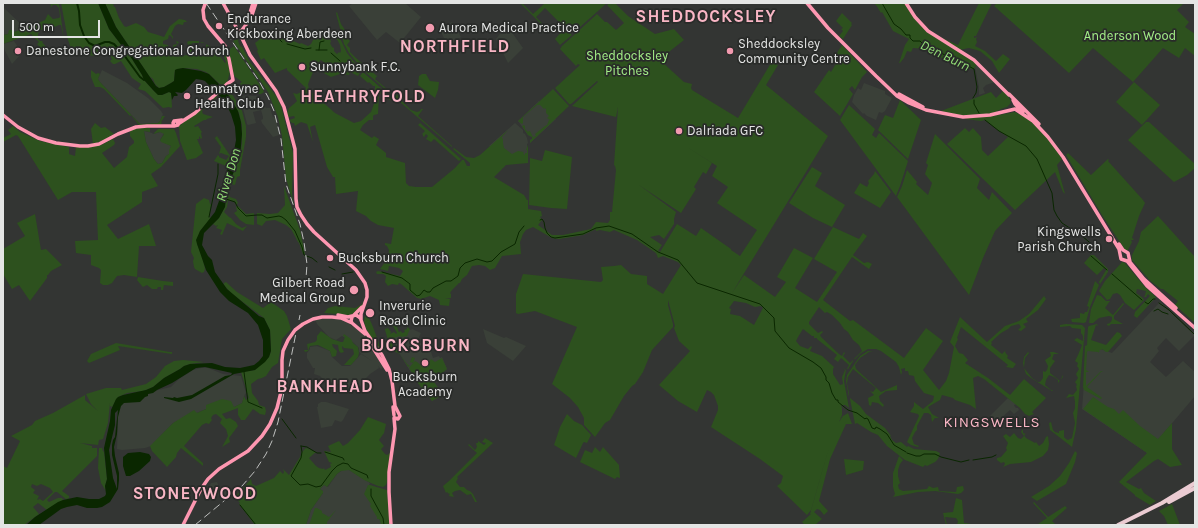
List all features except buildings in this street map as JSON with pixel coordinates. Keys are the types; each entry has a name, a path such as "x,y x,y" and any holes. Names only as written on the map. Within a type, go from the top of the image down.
{"highway":[{"path":"1118,525 1162,503 1195,484"},
{"path":"1123,525 1152,511 1195,484"}],"main road":[{"path":"238,28 249,17 254,3"},
{"path":"240,36 242,30 253,13 254,3"},
{"path":"807,3 828,28 886,86 910,101 937,113 963,117 990,115 1014,107"},
{"path":"906,3 915,17 928,31 974,60 1055,142 1065,155 1121,248 1128,253 1130,262 1150,285 1195,327"},
{"path":"3,115 27,133 38,138 56,144 80,146 96,145 125,130 136,127 176,124 195,113 230,79 231,67 225,46 204,19 203,10 206,4"},
{"path":"222,4 238,28 248,54 275,92 282,107 294,152 294,199 299,215 309,230 350,266 363,283 365,292 364,302 361,309 351,318 353,324"},
{"path":"222,4 250,55 276,91 284,107 295,149 296,199 299,211 314,232 360,274 364,281 367,290 367,297 361,320 363,329 388,366 397,416"},
{"path":"1009,94 1012,98 1014,107 1045,133 1054,144 1119,249 1121,259 1125,261 1147,286 1195,327"},
{"path":"1014,107 1042,128"},
{"path":"1120,255 1122,252 1125,252"},
{"path":"1125,261 1128,257"},
{"path":"364,306 363,317 367,335"},
{"path":"280,396 280,360 286,339 293,330 306,320 319,315 348,317 354,315 358,316 361,320"},
{"path":"183,525 202,487 212,475 246,452 262,436 274,416 280,396 282,386 283,351 288,340 295,330 309,320 322,317 337,317 353,324 365,335 386,368 390,380 397,416 389,493 392,525"},
{"path":"353,324 358,324 361,320"}],"shaded area":[{"path":"353,3 405,3 421,17 400,43 386,32 377,40 349,6"},
{"path":"3,7 4,8 26,29 3,35"},
{"path":"452,22 461,37 448,46 441,32 446,29 444,26"},
{"path":"508,27 523,48 508,63 496,39"},
{"path":"14,41 22,53 12,64 3,44"},
{"path":"977,65 995,82 986,85 983,88 985,93 979,95 975,67"},
{"path":"102,70 127,83 148,98 163,114 160,121 158,123 140,124 100,82 98,79"},
{"path":"864,83 885,91 885,94 892,98 885,111 882,113 879,112 876,120 864,113 863,114 852,102 858,88 861,90"},
{"path":"259,96 266,108 270,108 273,117 276,118 279,135 273,137 262,123 261,120 263,117 261,110 253,112 256,123 247,124 240,97"},
{"path":"539,101 556,119 530,143 532,137 528,135 518,121"},
{"path":"515,123 523,130 523,133 527,138 528,163 489,146"},
{"path":"144,131 153,134 160,132 164,133 160,140 171,146 169,154 162,163 158,164 154,159 146,142"},
{"path":"1160,302 1195,335 1179,351 1166,338 1157,348 1159,351 1150,362 1166,377 1183,361 1195,372 1195,396 1147,453 1082,409 1087,344 1112,353"},
{"path":"340,318 363,333 384,366 381,369 378,366 379,368 365,379 357,391 323,379 314,374 315,368 313,368 307,358 307,353 310,347 317,346 330,351 332,357 342,366 350,366 361,354 372,361 359,352 359,348 354,343 342,336 336,340 329,337 317,324 315,319"},
{"name":"Bucksburn Academy","path":"409,329 421,333 418,339 425,343 424,348 431,351 433,350 431,352 433,358 439,356 440,358 442,357 447,369 434,380 443,394 432,401 417,382 399,353 393,349 390,334 394,333 402,335"},
{"path":"483,329 526,346 513,361 487,343"},
{"path":"208,368 223,374 241,376 246,393 242,403 234,407 206,409 173,423 151,446 145,448 117,449 117,416 121,403 124,401 137,400 158,390 171,387 179,379 193,370"},
{"path":"1008,398 1016,404 1014,405 1015,407 1019,410 1014,414 1010,410 998,421 990,416"},
{"path":"321,402 326,402 349,409 341,422 335,420 332,426 321,428 317,407"},
{"path":"343,470 349,470 370,483 366,491 382,525 306,525 311,510 323,493 320,489 324,485 328,487 337,474"},
{"path":"217,482 219,487 227,487 230,493 221,499 210,485 211,483"}],"green space":[{"path":"50,3 59,3 64,40 61,25 59,25 40,30 38,39 43,41 42,42 47,48 44,51 37,44 39,42 31,34 3,44 3,35 8,34 9,30 14,32 38,23 45,20 48,14 53,19 59,18 59,8 56,5 53,5 50,8"},
{"path":"61,3 98,3 109,29 132,59 144,80 159,95 169,92 171,93 172,107 163,108 145,91 138,89 141,84 132,78 121,61 113,64 110,61 112,59 107,51 102,51 95,56 79,55 72,51 68,40"},
{"path":"105,3 113,3 124,26 126,27 136,23 144,27 148,32 164,37 170,26 179,19 185,20 187,22 184,22 183,25 178,24 175,26 171,34 173,39 169,35 168,39 163,41 163,44 168,45 167,49 173,50 173,45 177,44 176,41 179,42 175,47 175,52 178,52 179,56 181,56 187,55 187,51 190,50 187,42 199,41 199,43 192,43 191,50 195,50 198,54 202,54 203,50 205,50 206,44 215,49 218,57 220,54 225,63 226,62 223,55 221,53 217,53 216,51 223,49 227,56 230,72 227,83 222,86 206,72 197,69 183,68 175,70 174,81 164,87 159,88 149,76 116,27"},
{"path":"520,3 522,3 533,14 545,3 607,3 580,27 579,24 576,23 568,30 572,35 560,45 555,39 565,28 545,8 536,17 547,30"},
{"name":"Sheddocksley Pitches","path":"610,3 615,3 628,16 655,34 674,29 684,40 665,55 662,62 684,82 692,84 692,90 738,118 774,58 778,65 766,85 828,136 732,293 744,275 775,297 786,282 777,277 794,248 813,258 795,288 817,302 837,272 814,259 833,227 859,239 863,233 867,236 853,255 864,263 868,262 872,264 869,269 852,257 823,300 850,321 853,320 904,358 926,328 943,341 923,370 939,390 946,381 949,373 954,347 950,342 960,317 987,342 1005,326 1019,321 1029,314 1044,296 1046,299 1038,310 1026,319 1028,322 1023,324 1026,327 1021,331 1018,330 1021,327 1019,324 1011,326 991,342 991,345 1002,354 1006,350 1005,352 1008,356 1007,358 1016,364 1013,368 1006,367 1008,365 961,327 955,346 959,353 963,354 968,360 965,363 1010,395 1024,379 1046,398 1032,412 1034,414 1029,416 1025,414 1020,408 984,379 978,376 973,378 976,409 953,398 942,395 940,400 928,407 932,414 939,418 935,418 932,422 931,415 924,413 912,438 914,444 919,446 911,445 907,442 919,416 918,414 910,412 914,406 914,402 923,409 933,401 934,396 924,393 915,381 914,376 909,375 908,371 905,371 905,368 901,369 901,375 896,362 881,351 876,349 868,349 854,359 862,351 859,345 832,315 827,312 825,313 819,307 809,324 818,333 822,331 823,332 820,335 821,337 842,356 844,352 845,353 843,356 850,363 853,360 848,369 849,365 841,358 838,362 834,359 837,355 817,338 814,338 814,336 803,329 796,341 800,346 808,349 811,346 810,351 822,356 834,367 833,374 840,385 843,384 842,377 845,370 842,368 846,370 844,381 849,408 845,405 841,405 842,415 839,422 843,416 848,413 852,424 846,424 830,459 819,501 828,511 824,515 817,509 814,512 822,519 815,525 805,525 802,522 811,514 830,444 811,510 807,515 777,486 781,483 783,476 711,427 718,410 718,406 714,395 711,392 707,390 697,412 678,401 659,385 690,351 679,341 674,328 675,326 668,300 673,327 652,350 643,372 624,396 610,420 605,423 595,437 584,425 584,418 578,407 570,398 552,384 577,327 535,311 518,314 516,313 516,294 523,274 601,282 603,280 601,267 621,265 631,274 647,276 647,284 663,294 681,265 678,262 663,256 658,258 656,253 637,240 614,230 610,232 600,230 596,231 596,229 583,235 559,239 552,238 533,227 526,230 523,234 520,242 521,254 502,256 495,268 490,270 485,266 472,266 467,275 450,293 451,298 445,299 450,299 449,306 440,305 439,300 430,296 421,299 417,298 399,283 398,285 392,284 388,286 385,282 386,276 383,274 377,274 376,272 378,271 400,276 403,271 399,268 389,266 388,271 380,269 388,258 389,250 385,243 391,244 394,228 378,225 356,211 358,191 336,194 335,177 333,177 327,167 315,125 310,127 313,142 307,124 301,122 295,126 294,123 289,120 295,118 294,116 288,117 287,113 289,108 297,101 293,93 297,94 306,88 287,70 287,68 275,73 264,58 261,60 255,43 271,31 308,46 314,38 316,40 326,30 334,35 334,39 332,37 330,38 330,43 337,54 341,51 336,37 339,36 347,53 361,71 358,76 350,72 349,75 340,74 331,77 322,72 322,69 326,64 321,60 311,70 313,72 308,84 309,90 335,113 354,123 361,121 371,112 375,101 375,86 369,82 368,83 360,76 362,73 364,73 391,97 390,101 389,98 385,98 384,93 379,94 378,114 374,115 373,120 369,120 360,130 372,138 374,136 379,139 376,145 386,153 386,157 405,163 406,183 409,186 432,187 455,168 462,160 464,160 467,166 470,166 470,163 453,149 454,148 466,157 474,158 480,155 508,130 502,137 504,148 512,154 518,151 524,152 523,153 525,155 525,153 527,153 526,150 528,145 528,163 506,165 494,177 524,195 528,200 528,209 541,211 542,216 540,217 542,220 538,225 552,235 563,235 591,229 596,222 608,223 610,220 610,212 612,212 616,170 614,165 618,107 616,117 572,106 598,82 597,81 571,104 569,104 555,88 580,65 578,64 576,66 560,49 562,46 597,14 616,30 624,23 607,5","holes":["684,145 717,166 712,176 728,187 717,203 757,230 740,256 701,228 696,236 677,224 660,252 658,251 662,245 650,237 659,235 664,239 674,224 676,212 639,185 681,213 696,189 694,187 703,172 706,174 712,163","734,301 746,303 755,307 761,306 763,308 754,325 740,316 730,314 731,309 729,308"]},
{"path":"873,3 904,3 918,23 977,64 974,69 960,65 958,68 927,49 913,48 911,52 907,51 904,58 899,63 905,45 909,39 893,31 882,12 881,13"},
{"path":"979,3 992,3 976,36 974,36 974,38 977,37 975,46 985,51 996,61 1003,54 1010,59 999,73 992,61 980,51 969,48 959,50 940,37 958,45"},
{"name":"Anderson Wood","path":"997,3 1184,3 1177,10 1189,22 1185,27 1195,34 1195,56 1185,48 1179,58 1163,48 1133,82 1093,48 1069,73 994,6"},
{"path":"337,12 341,24 349,36 345,36 350,41 347,45 350,48 350,52 377,76 375,79 395,96 397,93 398,97 411,110 417,112 423,109 418,116 452,147 363,70 349,53 344,44"},
{"path":"842,13 852,23 843,39 839,36 843,31 841,29 843,28 836,21"},
{"path":"239,38 238,41 240,46 250,62 276,96 281,106 293,153 292,195 294,206 286,178 282,136 278,117 268,92 233,41"},
{"path":"842,45 867,72 862,77 855,90 852,86 849,89 853,94 840,116 814,92 829,70 831,72 837,62 833,59"},
{"path":"234,46 262,88 264,92 261,94 243,94 240,83 242,82 234,76 228,50"},
{"path":"91,70 96,74 100,74 98,79 100,82 140,124 158,123 162,116 165,116 161,122 162,123 160,125 139,125 131,115 130,116 104,89 95,87 91,77"},
{"path":"426,74 430,81 439,82 435,98 418,85 419,76"},
{"path":"1134,82 1160,105 1142,125 1116,102"},
{"path":"227,86 241,107 246,126 246,137 240,176 237,177 235,185 231,184 228,193 230,197 236,199 238,203 236,205 235,201 228,200 227,207 224,212 242,228 247,226 243,231 227,223 222,235 220,234 222,230 216,228 218,225 216,226 213,224 219,218 225,207 228,188 240,157 242,143 242,125 239,113 224,89"},
{"path":"553,89 569,106 530,143 532,137 528,135 522,126 525,126 525,129 528,132 530,131 533,137 536,136 535,134 547,125 550,120 547,118 549,116 546,113 546,109 540,105 537,105 523,117 522,124 518,121"},
{"path":"1003,91 1011,101 1010,104 994,113 976,116 962,116 941,111 991,92 996,98"},
{"path":"216,95 217,97 202,111 203,114 213,117 194,126 198,126 202,132 202,138 201,139 199,136 199,139 197,139 203,153 196,158 187,160 180,141 179,126"},
{"path":"900,100 921,120 908,159 878,130 885,115 893,118"},
{"path":"849,105 875,129 872,135 876,138 879,133 908,161 896,196 840,120"},
{"path":"1015,112 1027,118 1053,143 1062,159 1057,165 1065,194 1055,172 1015,210 947,144 965,128 969,132 973,128 981,137 982,150 988,156 1008,137 985,120 965,119"},
{"path":"1146,122 1149,122 1195,164 1195,168 1187,175 1174,182 1129,141 1128,140"},
{"path":"95,123 101,128 105,127 114,134 93,144 91,129"},
{"path":"420,123 461,159 459,161 434,139 431,142 426,139 428,136 426,134 424,137 423,136 422,134 425,131 418,125"},
{"path":"13,126 20,132 40,141 69,147 69,154 75,156 76,147 101,145 113,139 115,143 114,145 102,153 114,168 127,157 129,147 134,143 130,136 130,131 132,129 143,127 150,128 150,132 144,131 146,142 158,164 162,163 169,154 171,146 161,142 160,140 164,134 160,132 153,134 158,129 174,129 180,146 161,167 151,174 158,186 142,192 142,202 107,225 118,239 149,224 156,246 139,246 137,277 124,275 117,276 112,283 108,285 103,285 100,283 101,270 91,265 91,255 76,253 75,241 98,240 96,192 72,192 58,200 18,136 16,135 3,142 3,138 11,134 8,130"},
{"path":"935,134 980,179 977,188 989,200 992,192 1012,213 995,231 969,295 897,197 907,170 917,182 916,184 928,195 932,183 925,174 928,165 926,163"},
{"path":"217,136 231,157 226,166 214,161 218,155 226,160 229,156 221,153 219,154 221,147 214,137 215,138"},
{"path":"545,150 572,157 567,209 529,205 530,158 542,161"},
{"path":"1068,153 1091,175 1108,159 1108,161 1145,203 1132,238 1134,239 1131,240 1132,242 1128,250 1125,250 1102,215 1066,155"},
{"path":"812,167 822,173 815,186 845,205 832,227 813,218 789,203"},
{"path":"875,171 891,192 880,208 854,193 860,183 867,187 869,183 868,181"},
{"path":"284,186 300,230 305,254 303,254 291,229 286,225 275,220 266,221 262,226 257,224 257,213 278,213 285,205"},
{"path":"204,198 209,200 211,205 209,217 211,218 200,231 197,244 202,255 205,269 202,273 195,269 193,261 194,258 191,252 196,204"},
{"path":"238,206 246,214 254,213 254,225 246,224 234,213 237,211 236,207"},
{"path":"35,214 41,250 46,249 62,265 47,275 47,278 30,301 19,285 12,289 3,274 3,249 25,236 17,223"},
{"path":"1158,216 1195,257 1195,323 1175,305 1178,301 1148,279 1132,260 1132,255 1139,241 1141,232"},
{"path":"1091,255 1094,255 1108,269 1108,272 1100,284 1099,282 1106,270 1104,268 1097,275 1084,263"},
{"path":"1122,262 1125,263 1145,287 1156,297 1137,318 1134,316 1135,312 1150,296 1148,294 1144,297 1146,291 1137,289 1136,293 1144,300 1134,310 1125,303 1117,293 1113,294 1110,299 1107,300 1099,291 1105,281"},
{"path":"138,277 173,282 173,286 164,285 163,290 161,290 161,287 152,289 147,285 143,287 137,280"},
{"path":"1095,281 1099,285 1086,322 1072,322 1071,319 1080,318 1080,313 1084,314 1087,312 1089,307 1087,306"},
{"path":"226,282 237,292 263,308 271,302 284,311 291,329 282,339 278,363 272,367 266,376 251,384 252,393 259,405 265,407 265,415 260,414 253,409 245,420 241,420 238,415 238,408 222,414 226,419 230,418 236,422 238,426 229,438 230,442 222,447 228,436 226,429 220,423 222,419 216,414 213,415 209,424 206,423 202,425 184,446 203,463 203,466 181,448 176,457 167,467 152,451 150,446 173,423 194,410 197,413 206,409 206,405 222,399 231,401 234,407 242,403 244,396 246,400 249,398 241,372 255,370 269,357 271,351 270,330 264,318 231,293 224,285"},
{"path":"1097,295 1101,296 1106,301 1110,301 1105,308 1113,315 1123,303 1124,304 1114,316 1114,319 1123,324 1107,325 1112,320 1112,317 1109,316 1099,318 1093,323 1089,323 1091,309"},
{"path":"363,301 362,306 355,313 349,315 324,313 328,308 335,306 355,308 361,305"},
{"path":"366,311 381,349 379,349 366,328 364,321"},
{"path":"1097,324 1098,326 1096,325 1091,340 1106,345 1117,332 1122,336 1108,352 1102,349 1099,350 1100,351 1098,353 1087,352 1086,370 1089,372 1086,372 1086,386 1101,371 1103,372 1101,372 1087,387 1101,397 1101,399 1084,390 1083,387 1085,346 1087,345 1089,326"},
{"path":"1060,325 1082,325 1085,328 1076,429 1072,447 1050,430 1049,423 1051,422 1055,432 1059,433 1059,431 1064,430 1064,437 1066,439 1068,440 1072,438 1075,423 1073,413 1075,402 1074,396 1066,398 1069,394 1073,395 1077,390 1077,385 1075,382 1078,378 1076,374 1079,369 1077,366 1078,363 1075,361 1082,345 1074,340 1077,338 1083,341 1083,336 1081,329 1072,328 1070,326 1060,327"},
{"path":"393,326 401,326 397,327 399,332 401,331 402,333 405,332 404,330 407,329 407,327 410,329 407,336 394,338 393,346 398,351 407,364 410,366 408,367 400,354 391,350 385,330 388,328 391,332 390,334 394,332 396,334 397,333"},
{"path":"321,331 332,339 341,342 343,342 345,337 343,336 344,334 351,339 358,347 359,353 358,357 351,365 344,365 354,354 353,349 344,348 342,346 344,352 341,353 338,345 332,344 337,351 336,356 332,357 330,351 318,345 310,346 308,351 305,352 304,350 308,350 307,344 315,342"},
{"path":"116,343 172,352 172,354 118,346 120,350 89,363 87,361 91,354"},
{"path":"868,351 873,352 869,352 860,358 855,365 856,369 881,392 897,385 897,390 886,391 879,396 880,401 884,405 883,407 878,403 872,402 871,406 869,405 868,398 874,395 870,391 873,392 876,388 853,369 848,377 847,384 849,397 846,381 847,375 860,356"},
{"path":"1028,352 1029,353 1025,358 1024,368 1024,357"},
{"path":"1050,352 1054,352 1059,354 1054,354 1052,359 1055,361 1050,368 1050,373 1060,381 1058,383 1058,380 1049,375 1045,385 1053,390 1052,391 1031,378 1026,374 1024,368 1032,378 1040,382 1043,378 1043,371 1045,372 1047,370 1048,366 1045,360 1051,356"},
{"path":"412,357 415,358 413,363 410,362"},
{"path":"442,358 447,369 434,380 441,392 443,392 441,396 432,401 417,382 409,368 415,361 424,368 424,365 431,359 435,362"},
{"path":"183,360 204,362 184,366 164,378 153,387 143,391 127,393 118,397 112,407 110,406 110,403 108,423 103,439 99,440 98,445 80,443 92,446 92,448 97,448 97,456 62,491 69,496 69,498 66,499 55,492 47,500 49,502 58,498 62,498 63,500 47,510 38,503 33,507 39,514 24,525 3,525 3,466 7,468 20,441 11,436 32,425 35,421 53,413 85,395 85,400 98,411 91,404 86,394 106,388 121,388 122,390 146,384 156,377 165,366 174,361","holes":["32,484 37,486 41,484 50,488 53,492 43,501 40,499 37,500 39,496 33,493 35,490 31,487"]},
{"path":"1093,397 1108,407 1114,409 1119,414 1123,410 1140,426 1158,439 1172,423 1172,449 1182,465 1170,467 1158,459 1126,482 1139,489 1141,488 1144,493 1156,501 1150,505 1135,496 1119,482 1147,453 1083,409"},
{"path":"850,398 860,406 866,414 885,428 892,440 896,443 901,442 907,447 908,446 914,449 936,451 940,453 938,459 935,462 923,467 905,460 887,446 878,435 857,423 855,424"},
{"path":"567,414 574,421 582,425 591,435 587,443 583,443 576,458 554,445 560,427"},
{"path":"368,417 386,424 384,433 379,440 384,446 381,449 385,454 387,455 390,453 386,485 383,487 378,486 364,480 349,470 341,471 327,487 324,485 320,489 323,493 311,510 306,525 255,525 235,497 251,479 252,484 256,486 274,478 280,471 283,474 283,469 289,475 302,452 306,448 316,452 309,458 316,466 323,469 324,468 325,470 331,467 330,464 332,463 329,462 324,451 331,452 328,446 339,441 343,446 348,443 360,430"},
{"path":"1022,430 1023,433 1026,434 1024,435 1026,438 1035,443 1036,442 1039,446 1048,436 1048,450 1043,456 1031,462 1010,464 1003,467 1005,464 1004,462 1001,463 997,460 997,458 1001,457 1007,450 1006,448 1008,443 1003,436 1006,434 1010,437 1014,433 1021,439 1024,436 1021,432"},
{"path":"485,438 493,443 457,477 456,482 460,487 464,487 470,491 477,502 475,502 471,494 467,495 460,490 452,493 454,497 449,496 450,493 446,493 443,486 477,453 468,445 469,444 475,450 477,447 476,443 478,443 478,441 484,445 486,443 482,442"},
{"path":"595,447 600,452 603,447 619,465 620,478 617,477 615,479 580,462 585,450 592,453"},
{"path":"99,448 102,448 104,452 107,479 105,486 106,491 101,483 98,468"},
{"path":"1075,451 1077,453 1075,462 1066,484 1037,501 1031,497 1049,486 1060,476"},
{"path":"899,456 903,460 898,470 900,483 898,485 899,489 903,491 927,489 929,486 933,488 938,487 939,491 956,492 957,487 963,486 964,490 958,494 935,491 918,492 893,497 895,494 893,487 893,473"},
{"path":"844,459 864,461 863,470 846,475"},
{"path":"368,485 387,490 390,525 381,525 379,519 377,519 370,506 371,504 364,494"},
{"path":"956,498 962,500 964,523 979,525 957,525 958,521 956,518 945,517 946,525 943,513 953,512"},
{"path":"1034,502 1048,517 1065,506 1067,508 1052,521 1056,525 1039,525 1038,524 1047,518 1033,503"},
{"path":"1172,504 1180,525 1168,525 1164,516 1159,511"},
{"path":"315,508 322,511 322,513 329,517 336,510 327,522 327,525 309,525"}],"water":[{"name":"River Don","path":"98,3 105,3 116,27 156,86 159,88 164,87 174,81 175,70 177,69 183,68 201,71 209,74 218,83 229,96 238,111 242,134 240,157 227,188 225,207 219,218 204,233 202,245 212,260 215,272 227,289 259,316 264,318 270,330 271,351 265,362 255,370 234,374 191,399 179,402 164,397 177,398 192,395 225,376 231,375 232,373 205,367 196,368 172,383 148,394 148,396 140,402 124,403 121,406 118,417 117,434 114,447 119,473 118,489 110,502 97,508 87,508 77,505 67,507 61,509 39,525 26,525 35,517 63,500 77,497 99,499 105,496 107,479 104,448 111,410 118,397 153,387 164,378 190,364 212,363 225,367 240,368 254,365 263,356 263,340 258,325 248,313 229,301 220,292 206,270 196,240 200,231 215,212 225,175 234,151 236,140 235,127 231,114 220,97 205,81 202,80 196,79 182,93 175,92 178,95 174,96 172,100 171,93 169,92 158,95 144,80 132,59 109,29","holes":["118,410 115,437 112,445 112,455 117,476 117,489 113,478 109,450 115,425 115,413"]},
{"path":"140,452 149,454 151,457 150,461 139,471 130,476 126,476 123,466 123,457 128,453"}],"waterway":[{"path":"77,3 80,25 84,36 89,43 95,46 105,42 114,44 144,80"},
{"name":"Den Burn","path":"882,3 894,24 906,35 910,35 910,38 913,41 920,41 945,55 948,54 956,58 974,69 977,87 973,98"},
{"path":"277,37 282,42"},
{"path":"319,50 320,42 324,41"},
{"path":"287,44 305,49 311,48"},
{"path":"316,50 327,50"},
{"path":"331,53 340,61"},
{"name":"Den Burn","path":"974,100 974,104 979,113"},
{"name":"Den Burn","path":"985,120 999,131 1026,146 1037,159 1052,193 1054,210 1057,216 1062,223 1082,236 1095,247 1091,253"},
{"name":"River Don","path":"209,217 218,174 218,164"},
{"name":"River Don","path":"226,199 235,202 238,208 246,216 262,215 267,218 282,217 295,231 304,255 317,262"},
{"path":"540,220 542,219 544,222 547,233 551,237 555,238 583,234 596,228 609,226 632,234 658,252 678,260 697,283 760,304 774,318 775,331 789,348 821,368 836,400 838,400 838,402 848,410 857,413 865,419 868,419 872,428 875,429 876,427 880,429 887,434 894,445 906,452"},
{"path":"382,272 402,278 410,284 410,290 417,296 424,290 430,292 433,288 446,281 451,281 458,276 460,268 465,263 477,259 487,262 492,261 501,252 515,244 519,232 524,226"},
{"name":"Den Burn","path":"1091,256 1107,270"},
{"path":"329,267 335,270"},
{"path":"342,274 353,272"},
{"name":"Den Burn","path":"1112,274 1142,300"},
{"name":"Den Burn","path":"1145,302 1148,304 1155,299"},
{"name":"Den Burn","path":"1159,303 1169,310 1194,334"},
{"path":"1154,311 1158,309 1168,314"},
{"path":"244,372 248,402 262,408"},
{"path":"282,419 296,438"},
{"path":"301,446 301,458 291,476 300,485 308,484 316,487 321,486 332,471 343,463 348,464 351,468 367,475 368,478"},
{"path":"301,446 307,447 317,453 321,453"},
{"path":"325,452 343,458 344,460"},
{"path":"907,453 916,456 935,454 961,462 969,460"},
{"path":"973,460 996,455"},
{"path":"371,489 371,496 383,518 384,525"},
{"path":"240,505 256,525"}],"railway":[{"path":"206,3 259,81 274,111 281,139 286,184 300,224 304,242 307,264 305,293"},
{"path":"299,320 300,315"},
{"path":"195,525 242,486 255,471 266,454 278,422 296,333"}],"place":[{"name":"Endurance Kickboxing Aberdeen","path":"219,26"},
{"name":"Aurora Medical Practice","path":"430,28"},
{"name":"Danestone Congregational Church","path":"18,51"},
{"name":"Sheddocksley Community Centre","path":"730,51"},
{"name":"Sunnybank F.C.","path":"302,67"},
{"name":"Bannatyne Health Club","path":"187,96"},
{"name":"Dalriada GFC","path":"679,131"},
{"name":"Kingswells Parish Church","path":"1109,239"},
{"name":"Bucksburn Church","path":"330,258"},
{"name":"Gilbert Road Medical Group","path":"354,290"},
{"name":"Inverurie Road Clinic","path":"370,313"},
{"name":"Bucksburn Academy","path":"425,363"}],"district":[{"name":"SHEDDOCKSLEY","path":"706,17"},
{"name":"NORTHFIELD","path":"455,47"},
{"name":"HEATHRYFOLD","path":"363,97"},
{"name":"BUCKSBURN","path":"416,346"},
{"name":"BANKHEAD","path":"325,387"},
{"name":"KINGSWELLS","path":"992,423"},
{"name":"STONEYWOOD","path":"195,494"}]}
